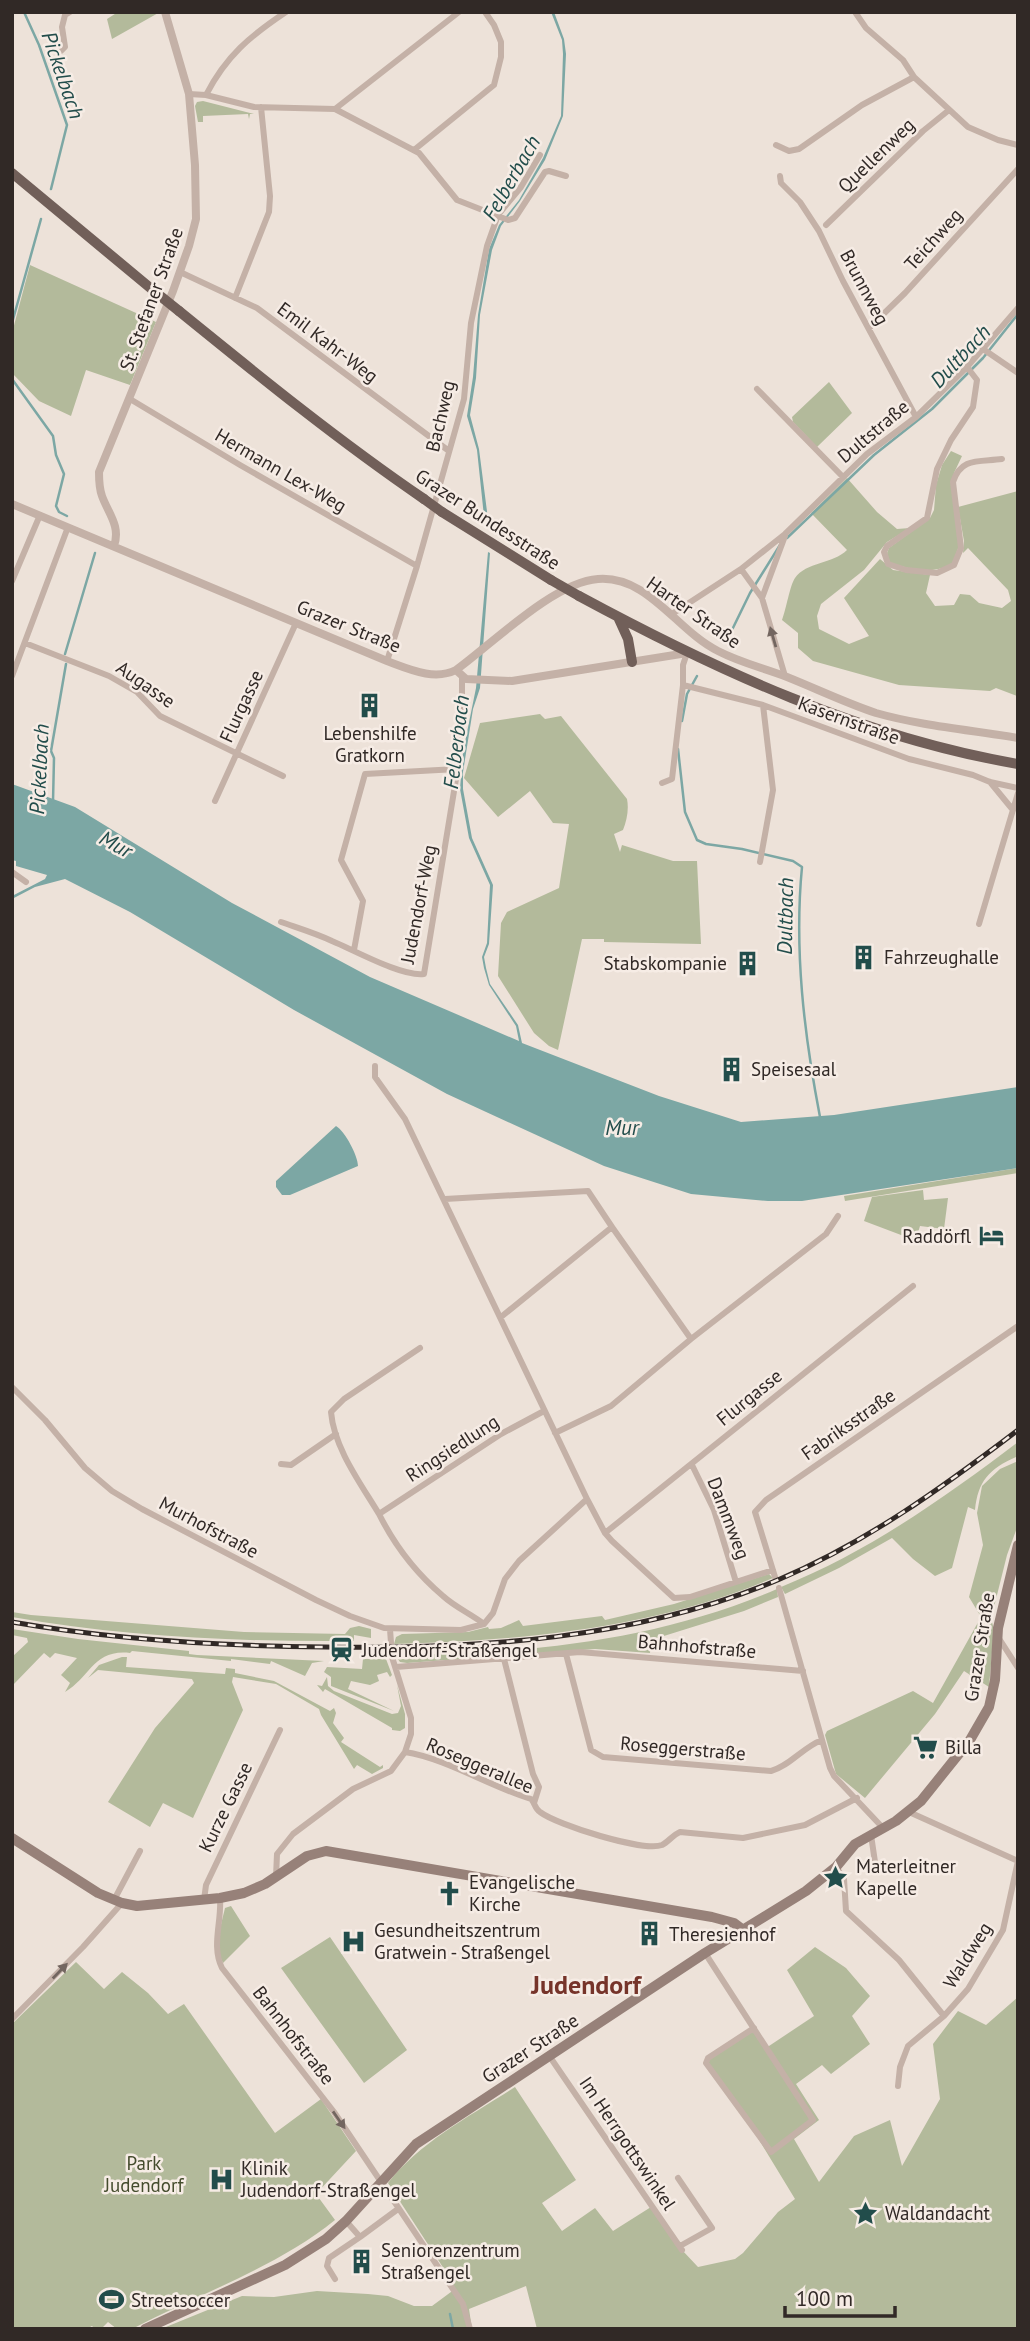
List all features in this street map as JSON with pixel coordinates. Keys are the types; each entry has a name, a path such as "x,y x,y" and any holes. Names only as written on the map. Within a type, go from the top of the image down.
{"main road":[{"name":"Grazer Bundesstraße","path":"12,173 268,384 380,469 442,512 551,580 687,653 801,702 878,730 972,756 1018,764"},
{"path":"618,617 628,639 632,662"},
{"name":"Grazer Straße","path":"145,2329 285,2265 326,2239 346,2221 416,2144 705,1953 806,1891 836,1867 855,1844 909,1812 954,1762 984,1717 994,1690 997,1639 1018,1545"},
{"path":"12,1838 98,1893 118,1902 144,1906 220,1898 251,1891 307,1856 331,1852 712,1917 734,1923 742,1930"}],"street":[{"path":"61,51 65,47 62,27 65,15 70,12"},
{"name":"St. Stefaner Straße","path":"114,546 117,535 115,522 100,493 99,472 180,272 196,219 189,93 165,12"},
{"path":"206,95 216,76 247,39 286,12"},
{"path":"335,109 459,12"},
{"path":"414,149 494,85 501,42 485,12"},
{"path":"855,12 866,28 903,60 914,77 968,128 1018,145"},
{"path":"776,145 789,151 799,149 862,105 914,77"},
{"path":"189,93 261,107 335,109 414,149 427,161 457,200 503,217"},
{"path":"234,298 269,212 270,196 261,107"},
{"name":"Quellenweg","path":"826,225 923,131 949,110"},
{"name":"Bachweg","path":"387,661 464,399 471,323 482,267 503,217 540,155"},
{"name":"Teichweg","path":"869,328 905,293 1018,169"},
{"name":"Bachweg","path":"503,217 515,218 545,173 549,171 566,176"},
{"name":"Brunnweg","path":"780,176 781,183 800,202 819,231 916,417"},
{"name":"Emil Kahr-Weg","path":"180,272 257,308 449,451"},
{"name":"Dultstraße","path":"672,614 741,569 784,536 867,454 916,417 970,369 1018,308"},
{"path":"986,351 1018,373"},
{"path":"970,369 977,380 973,407 951,440 937,469 928,518 887,546 884,552 888,564 937,573 954,565 961,548 953,482 959,467 966,463 1002,459"},
{"path":"757,389 843,477"},
{"name":"Hermann Lex-Weg","path":"130,399 417,566"},
{"name":"Grazer Straße","path":"12,504 387,661 436,675 459,673 475,680 512,681 687,653"},
{"path":"12,581 40,515"},
{"path":"12,676 68,527"},
{"path":"762,598 784,536"},
{"path":"741,569 762,598 785,676"},
{"name":"Harter Straße","path":"459,673 474,657 558,593 591,580 619,580 652,598 713,649 741,663 785,676 879,713 1018,738"},
{"name":"Flurgasse","path":"215,801 296,623"},
{"name":"Augasse","path":"25,643 108,676 137,692 160,716 283,776"},
{"path":"662,783 672,779 685,685 683,665 687,653"},
{"name":"Judendorf-Weg","path":"281,922 392,967 418,975 424,974 457,769 462,711 459,673"},
{"name":"Kasernstraße","path":"685,685 763,705 909,759 973,775 1018,790 979,924"},
{"path":"761,858 773,790 763,705"},
{"path":"354,950 363,901 341,860 365,774 457,769"},
{"path":"990,782 1013,810"},
{"path":"12,872 26,882"},
{"path":"276,1877 277,1854 293,1834 353,1789 391,1772 405,1752 411,1734 411,1718 392,1657 390,1629 461,1630 484,1624 493,1613 505,1579 519,1561 587,1499 405,1119 375,1077 375,1066"},
{"path":"445,1199 588,1191 691,1339"},
{"path":"555,1433 611,1406 691,1339 826,1234 838,1216"},
{"path":"500,1317 612,1227"},
{"name":"Flurgasse","path":"606,1533 913,1286"},
{"name":"Fabriksstraße","path":"774,1574 755,1512 766,1500 1018,1326"},
{"path":"420,1348 344,1399 331,1412 336,1434 388,1533 428,1582 445,1598 484,1624"},
{"name":"Murhofstraße","path":"12,1387 45,1420 85,1468 115,1492 316,1600 350,1616 390,1629"},
{"name":"Ringsiedlung","path":"379,1514 501,1434 544,1411"},
{"path":"281,1464 291,1465 336,1434"},
{"name":"Dammweg","path":"691,1465 714,1510 736,1582"},
{"name":"Dammweg","path":"587,1499 606,1533 674,1598 686,1598 736,1582 774,1574"},
{"path":"779,1588 834,1776 884,1828"},
{"path":"997,1639 1018,1668"},
{"name":"Bahnhofstraße","path":"396,1667 580,1652 803,1671"},
{"name":"Roseggerstraße","path":"566,1654 592,1750 603,1757 771,1771 779,1769 814,1742 822,1740"},
{"path":"504,1659 533,1774 539,1787 534,1802"},
{"name":"Kurze Gasse","path":"204,1900 206,1885 280,1730"},
{"name":"Roseggerallee","path":"405,1752 426,1757 534,1802 539,1812 590,1833 654,1846 662,1845 680,1832 743,1838 805,1825 857,1798"},
{"path":"909,1812 1018,1861"},
{"path":"871,1835 875,1862"},
{"path":"12,2019 83,1947 118,1902 140,1851"},
{"name":"Waldweg","path":"898,2086 900,2067 908,2046 944,2016 968,1989 1003,1930 1018,1861"},
{"path":"836,1867 844,1879 846,1911 899,1960 944,2016"},
{"name":"Bahnhofstraße","path":"220,1898 216,1946 217,1958 222,1968 331,2108 381,2182"},
{"path":"705,1953 754,2028 813,2120 771,2152 706,2063 708,2058 754,2028"},
{"name":"Im Herrgottswinkel","path":"550,2057 681,2248 712,2228 678,2178"},
{"path":"381,2182 463,2304 470,2329"},
{"path":"335,2279 327,2266 329,2258 398,2209"},
{"path":"346,2221 360,2237"}],"green space":[{"path":"118,12 160,12 112,39 107,19"},
{"path":"203,101 254,114 250,114 249,119 248,114 203,116 203,122 198,122 195,106 197,102"},
{"path":"30,265 156,322 130,385 86,370 71,416 39,401 12,373 12,333"},
{"path":"829,382 852,413 817,447 793,422 792,417"},
{"path":"951,451 962,456 954,473 960,543 952,565 921,570 890,563 887,553 889,548 930,518 934,510 936,485 942,465"},
{"path":"847,478 877,512 897,529 910,528 887,542 864,570 821,604 817,616 819,629 849,644 869,636 844,598 880,559 893,570 930,575 926,593 935,606 954,605 960,594 970,595 979,603 1002,608 1011,601 1008,590 968,548 963,553 964,541 958,507 1018,491 1018,727 1017,696 996,688 990,691 899,685 813,661 798,648 798,633 782,620 793,581 806,569 835,558 847,550 811,513"},
{"path":"540,714 545,719 561,716 627,799 623,830 614,834 620,852 622,845 673,861 697,861 701,944 582,939 558,1050 534,1033 498,976 501,923 507,912 559,888 569,824 553,823 530,791 498,817 464,778 480,723"},
{"path":"1018,1168 1018,1173 845,1201 844,1196"},
{"path":"923,1190 924,1200 948,1198 944,1229 920,1226 916,1239 864,1221 872,1197"},
{"path":"1018,1442 1016,1457 986,1477 979,1491 975,1510 968,1507 952,1568 935,1576 892,1538 785,1594 781,1587 875,1541"},
{"path":"1018,1461 1018,1525 1007,1555 991,1619 994,1629 989,1687 964,1671 935,1714 865,1798 836,1774 825,1735 827,1731 913,1691 933,1703 981,1617 969,1597 983,1545 977,1513 982,1486 1000,1469"},
{"path":"769,1574 773,1578 682,1609 587,1629 490,1639 394,1644 396,1637 402,1634 468,1632 488,1627 501,1628 519,1620 523,1626 602,1616 605,1620 674,1604"},
{"path":"777,1589 778,1597 744,1611 651,1640 650,1653 595,1649 407,1663 400,1662 395,1655 493,1652 590,1641 685,1621"},
{"path":"12,1612 244,1632 345,1634 350,1628 359,1626 371,1629 371,1638 354,1635 354,1641 311,1641 139,1634 12,1617"},
{"path":"12,1629 189,1651 189,1654 197,1655 324,1661 312,1663 305,1676 271,1661 270,1664 132,1651 108,1655 65,1692 70,1683 61,1675 77,1658 55,1653 50,1658 44,1653 12,1686 12,1657 28,1642 27,1638 12,1635"},
{"path":"127,1657 126,1667 225,1674 226,1668 235,1669 235,1673 274,1681 330,1711 334,1708 336,1713 333,1723 344,1738 341,1742 380,1767 383,1765 383,1768 372,1774 357,1765 354,1769 319,1709 276,1684 233,1677 232,1682 243,1710 193,1818 163,1803 150,1827 108,1802 155,1728 194,1683 192,1679 98,1670 88,1678 99,1665"},
{"path":"363,1659 386,1659 392,1675 390,1677 387,1672 377,1675 379,1681 370,1685 351,1681 348,1689 394,1711 331,1686 331,1677 324,1672 327,1667 362,1669"},
{"path":"327,1677 328,1686 334,1691 392,1714 398,1713 401,1706 397,1685 405,1714 405,1728 400,1731 392,1730 325,1689 323,1692 317,1685 322,1686"},
{"path":"231,1906 250,1936 223,1963 219,1936 225,1908"},
{"path":"330,1937 407,2050 364,2083 281,1968"},
{"path":"815,1947 846,1968 870,1996 852,2016 870,2044 831,2074 822,2065 796,2084 819,2120 794,2139 819,2182 854,2136 890,2120 902,2166 940,2099 933,2044 958,2011 986,2025 1018,1997 1018,2329 537,2329 526,2286 469,2309 472,2329 161,2329 242,2296 274,2297 317,2291 388,2296 414,2306 432,2306 455,2289 388,2183 430,2142 515,2087 576,2180 542,2203 562,2231 595,2208 613,2231 651,2207 682,2250 698,2267 735,2259 778,2212 795,2199 708,2063 753,2030 766,2048 814,2016 787,1970"},
{"name":"Park Judendorf","path":"76,1962 104,1989 122,1972 168,2014 184,2004 275,2133 321,2099 356,2151 316,2194 335,2220 262,2267 132,2329 117,2329 108,2322 104,2329 95,2329 92,2326 86,2329 12,2329 12,2024"}],"water":[{"path":"551,12 554,12 564,39 566,54 563,116 545,160 520,201 501,226 492,250 480,315 476,378 470,415 479,449 489,527 485,526 477,450 467,416 478,315 489,249 499,225 519,200 543,158 561,116 562,40"},
{"name":"Mur","path":"488,552 480,688 473,709 463,772 463,789 472,838 493,885 489,944 484,957 486,968 490,984 518,1025 522,1043 659,1096 741,1122 834,1115 1018,1087 1018,1168 802,1201 768,1201 691,1194 604,1166 447,1094 294,1010 130,912 65,879 35,887 12,899 12,896 45,879 47,875 16,866 16,861 12,860 12,784 75,807 232,903 370,977 519,1041 516,1026 489,985 484,968 482,957 487,943 490,885 469,838 460,789 463,752 476,688"},
{"path":"336,1126 350,1144 358,1166 290,1195 282,1195 276,1187 276,1181"}],"waterway":[{"name":"Pickelbach","path":"24,12 39,45 67,125 51,189"},
{"name":"Pickelbach","path":"12,323 41,219"},
{"name":"Dultbach","path":"787,538 874,455 932,409 983,358 1018,314"},
{"name":"Pickelbach","path":"12,379 53,436 56,455 64,474 56,506 59,512 67,516"},
{"name":"Dultbach","path":"730,634 750,593 780,545"},
{"name":"Pickelbach","path":"65,654 95,553"},
{"name":"Pickelbach","path":"53,802 54,758 51,751 66,664"},
{"name":"Dultbach","path":"682,721 687,694 697,676"},
{"name":"Dultbach","path":"678,749 685,812 697,840 793,861 802,867 799,929 802,992 820,1117"},
{"path":"450,2314 453,2329"}],"railway":[{"path":"12,1622 168,1641 325,1647 441,1646 556,1637 613,1628 670,1616 725,1600 812,1564 874,1531 1018,1430"}],"place":[{"name":"Lebenshilfe Gratkorn","path":"370,705"},
{"name":"Fahrzeughalle","path":"864,957"},
{"name":"Stabskompanie","path":"747,963"},
{"name":"Speisesaal","path":"731,1069"},
{"name":"Raddörfl","path":"991,1236"},
{"name":"Judendorf-Straßengel","path":"342,1650"},
{"name":"Billa","path":"925,1747"},
{"name":"Materleitner Kapelle","path":"836,1877"},
{"name":"Evangelische Kirche","path":"449,1893"},
{"name":"Theresienhof","path":"649,1934"},
{"name":"Gesundheitszentrum Gratwein - Straßengel","path":"354,1941"},
{"name":"Klinik Judendorf-Straßengel","path":"221,2179"},
{"name":"Waldandacht","path":"865,2213"},
{"name":"Seniorenzentrum Straßengel","path":"361,2261"},
{"name":"Streetsoccer","path":"111,2300"}],"district":[{"name":"Judendorf","path":"586,1984"}],"water label":[{"name":"Felberbach","path":"511,178"},
{"name":"Felberbach","path":"456,742"}]}
